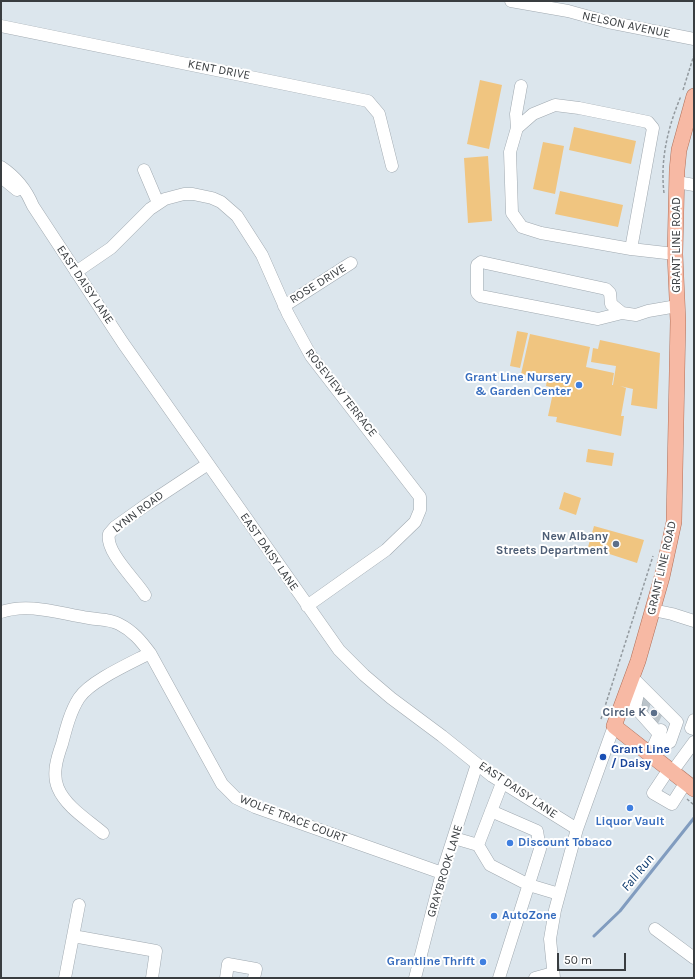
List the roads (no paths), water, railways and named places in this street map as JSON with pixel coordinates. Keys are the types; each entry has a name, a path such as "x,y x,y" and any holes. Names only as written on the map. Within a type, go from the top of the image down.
{"main road":[{"name":"GRANT LINE ROAD","path":"608,723 642,688 653,610 674,522 677,306 675,254 677,182 679,150 694,96"},
{"path":"608,723 671,771 689,790"}],"street":[{"name":"NELSON AVENUE","path":"510,1 569,6 608,22 694,39"},
{"name":"KENT DRIVE","path":"1,26 368,101 379,114 392,166"},
{"path":"522,86 516,114 517,128 510,152 512,213 522,227 541,233 631,249 675,254"},
{"path":"517,128 533,114 555,105 579,108 648,122 653,128 631,249"},
{"name":"EAST DAISY LANE","path":"1,167 14,176 23,187 33,206 76,272 208,464 339,650 364,675 502,783 577,829"},
{"path":"144,170 158,203"},
{"name":"EAST DAISY LANE","path":"1,177 14,187 33,206"},
{"path":"677,182 694,185"},
{"name":"ROSEVIEW TERRACE","path":"76,272 111,248 165,198 184,194 193,194 212,198 230,209 237,216 262,255 284,306 311,356 420,497 420,510 415,522 386,550 307,606"},
{"path":"622,313 611,304 610,293 606,289 481,262 477,265 477,293 480,296 598,319 622,313 636,315 648,311 677,306"},
{"name":"ROSE DRIVE","path":"284,306 351,263"},
{"name":"LYNN ROAD","path":"145,595 114,552 109,543 108,534 115,527 146,505 208,464"},
{"name":"WOLFE TRACE COURT","path":"1,612 20,608 36,608 109,620 135,635 150,653 222,784 236,798 255,807 442,873"},
{"path":"653,610 694,621"},
{"path":"103,833 67,802 62,795 56,781 58,755 75,704 85,691 99,681 150,653"},
{"path":"642,688 677,722 670,742 667,743 641,712 635,708 642,688"},
{"path":"694,720 691,728 694,729"},
{"name":"GRANT LINE ROAD","path":"553,976 550,939 559,894 608,723"},
{"path":"650,754 655,728"},
{"path":"689,790 672,804 653,793 694,742"},
{"name":"GRAYBROOK LANE","path":"414,978 442,873 477,764"},
{"path":"478,845 502,783"},
{"path":"491,811 538,831 540,849 499,978"},
{"path":"454,838 478,845 490,865 529,885 559,894"},
{"path":"65,978 79,904"},
{"path":"655,929 694,958"},
{"path":"73,936 156,951 152,978"},
{"path":"226,978 228,964 256,969 254,978"},
{"path":"535,978 553,976"}],"waterway":[{"name":"Fall Run","path":"594,936 620,911 694,818"}],"tunnel":[{"path":"642,710 647,697"},
{"path":"652,722 659,708"}],"place":[{"name":"Grant Line Nursery & Garden Center","path":"579,385"},
{"name":"New Albany Streets Department","path":"616,544"},
{"name":"Circle K","path":"654,713"},
{"name":"Grant Line / Daisy","path":"603,757"},
{"name":"Liquor Vault","path":"630,808"},
{"name":"Discount Tobaco","path":"510,843"},
{"name":"AutoZone","path":"494,916"},
{"name":"Grantline Thrift","path":"483,962"}]}
